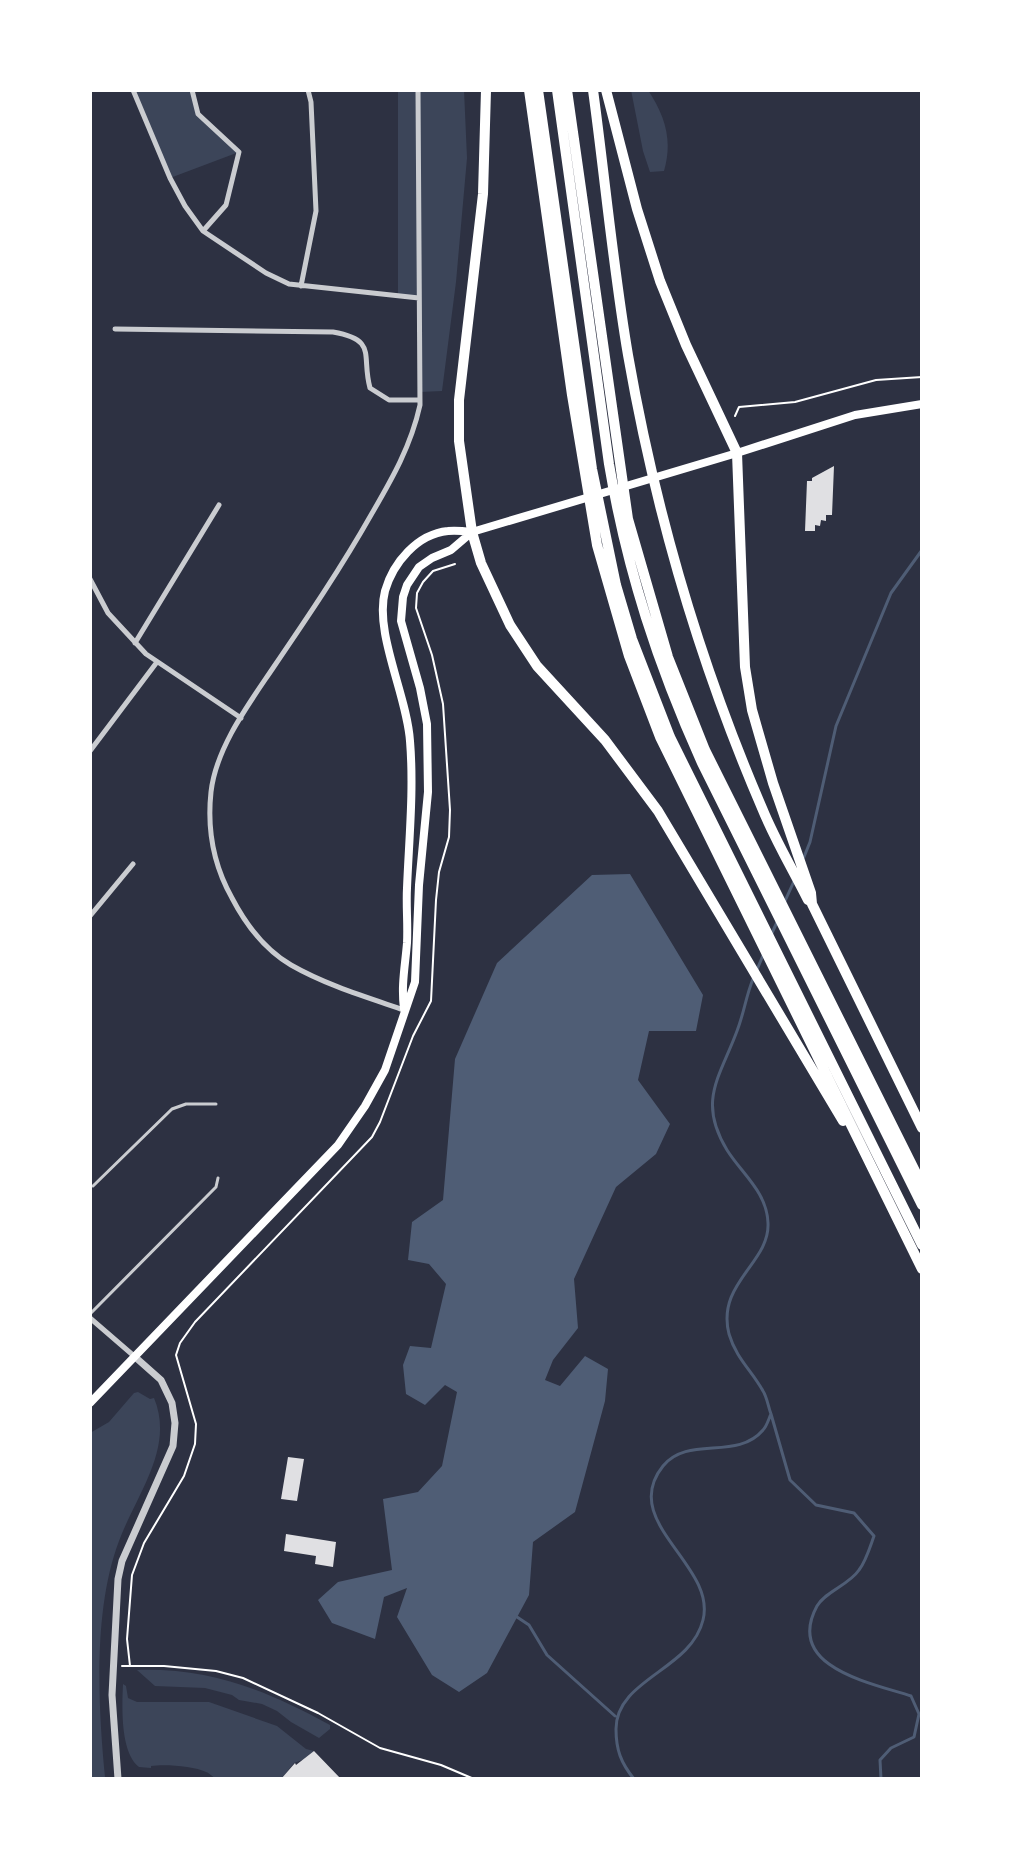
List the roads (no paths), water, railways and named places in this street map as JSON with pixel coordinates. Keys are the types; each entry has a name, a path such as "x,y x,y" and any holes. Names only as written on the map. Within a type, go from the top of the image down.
{"highway":[{"path":"486,90 483,194 459,400 459,441 472,532 481,563 510,625 537,666 627,767 658,811 886,1195"},
{"path":"529,90 574,409 597,545 613,606 660,737 922,1269"},
{"path":"538,90 592,469 616,585 632,639 670,737 922,1245"},
{"path":"557,90 609,464 639,602 676,705 768,885 922,1205"},
{"path":"567,90 628,519 668,657 705,750 768,885"},
{"path":"593,90 628,354 645,439 686,597 762,809 811,900 922,1128"},
{"path":"606,90 637,209 660,281 686,345 737,453 745,667 752,710 811,900"},
{"path":"794,938 922,1185"}],"main road":[{"path":"404,1010 401,985 407,942 410,739 404,700 384,626 385,592 395,567 408,551 426,538 447,531 472,532 855,415 922,404"},
{"path":"90,1403 338,1145 385,1070 415,982 419,885 428,786 427,724 401,621 403,597 419,567 451,550 472,532"}],"street":[{"path":"133,90 170,178 203,231 266,273 289,284 419,298"},
{"path":"192,90 198,114 239,152 226,205 203,231"},
{"path":"301,286 316,211 308,90"},
{"path":"404,1010 345,990 291,965 262,943 221,879 211,827 211,790 223,752 241,718 343,564 404,458 415,427 420,400 418,90"},
{"path":"115,329 347,334 363,342 367,351 370,388 389,400 420,400"},
{"path":"135,643 219,505"},
{"path":"90,579 108,613 135,643 157,662 241,718"},
{"path":"90,751 157,662"},
{"path":"90,916 133,864"},
{"path":"90,1316 161,1380 172,1403 175,1423 173,1446 122,1561 118,1579 112,1695 118,1779"}],"lane":[{"path":"93,1186 172,1109 186,1104 216,1104"},
{"path":"90,1316 216,1187 218,1178"}],"waterway":[{"path":"804,857 836,726 891,593 922,550"},
{"path":"785,901 795,879"},
{"path":"771,935 778,920"},
{"path":"756,972 764,953"},
{"path":"634,1779 618,1750 616,1729 619,1712 640,1686 684,1651 696,1637 703,1620 703,1600 696,1581 660,1525 652,1506 652,1486 663,1466 673,1457 752,1439 764,1428 771,1414 764,1393 732,1343 727,1316 736,1287 761,1250 766,1237 767,1212 759,1193 718,1133 712,1103 718,1076 753,979"},
{"path":"771,1414 790,1480 816,1505 854,1513 874,1536 859,1570 821,1601 810,1627 812,1644 822,1658 837,1669 911,1696 919,1714 914,1737 891,1748 880,1760 881,1779"},
{"path":"517,1617 529,1625 547,1655 615,1716"}]}
